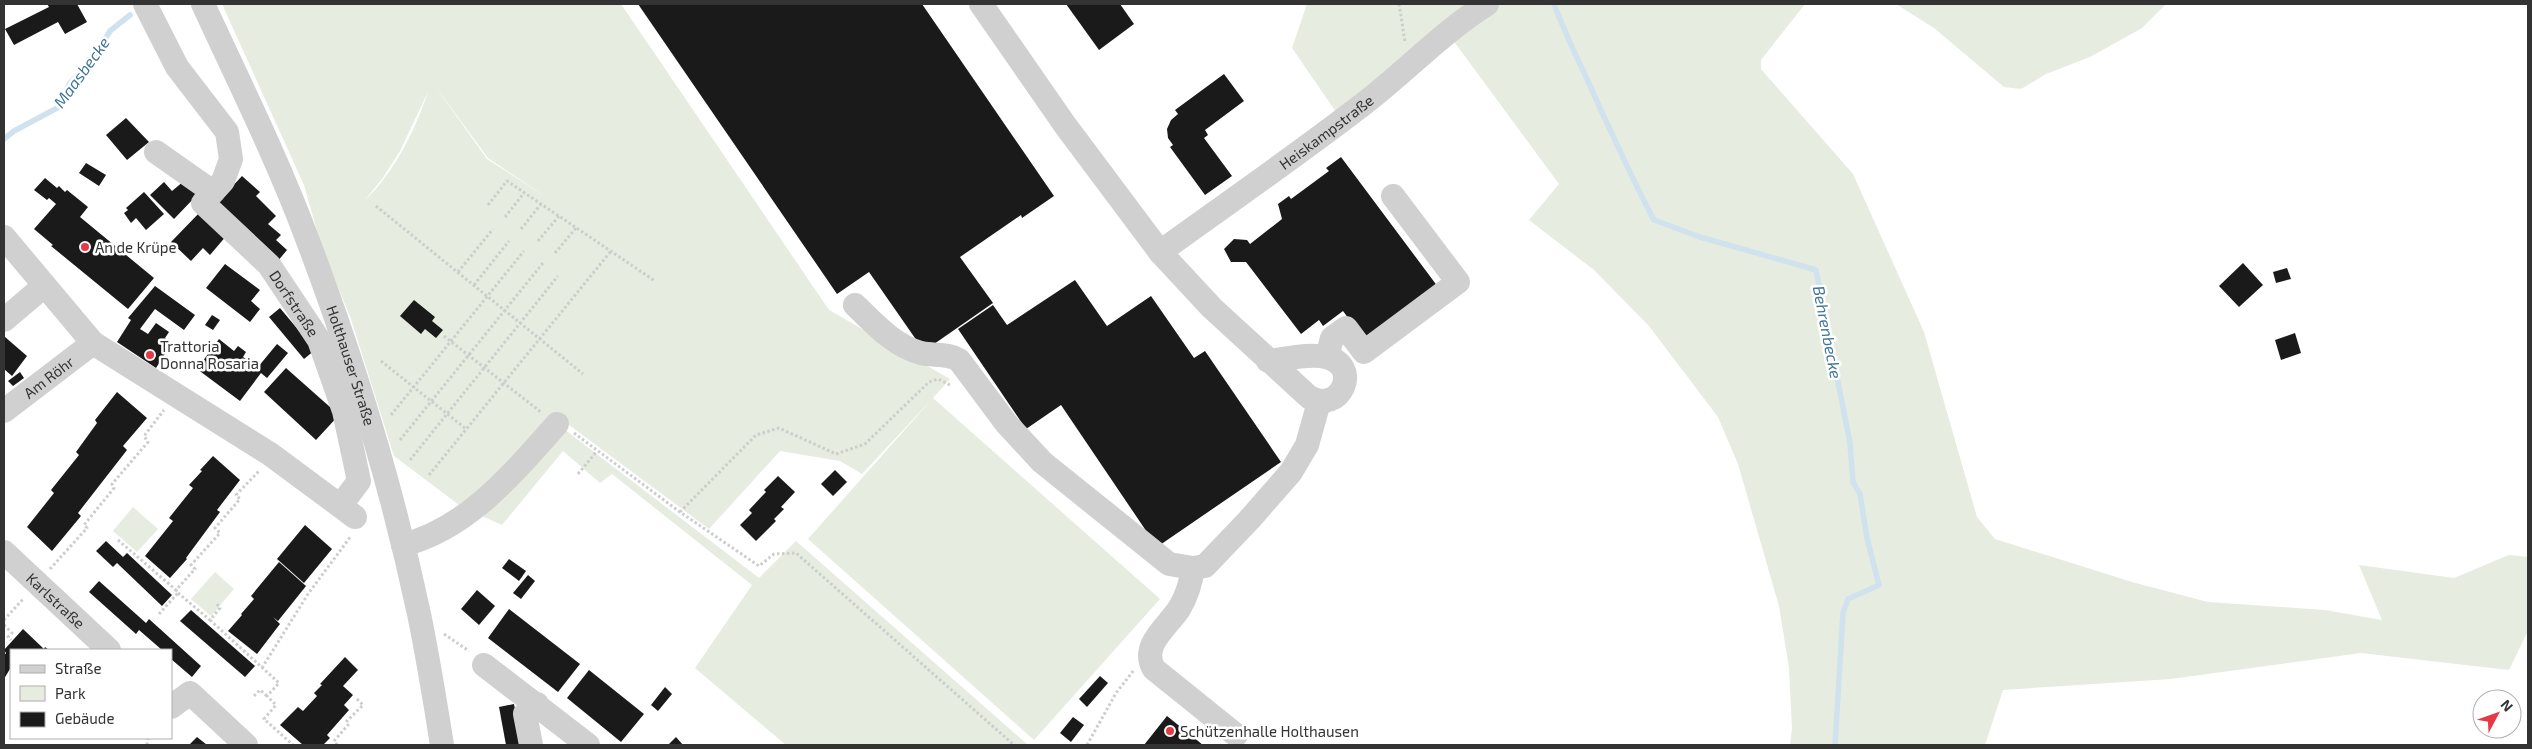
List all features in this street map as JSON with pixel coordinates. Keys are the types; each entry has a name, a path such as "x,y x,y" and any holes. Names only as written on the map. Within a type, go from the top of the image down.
{"street":[{"path":"145,4 177,67 227,132 232,159 223,181 213,192 156,152"},
{"name":"Holthauser Straße","path":"203,4 273,156 308,239 338,322 369,419 403,545 419,615 442,745"},
{"path":"981,4 1066,125 1160,252 1212,308 1268,361 1309,397 1319,402 1332,399 1345,385 1346,376 1343,368 1337,361 1316,356 1268,361"},
{"name":"Heiskampstraße","path":"1160,252 1342,120 1409,68 1471,14 1487,4"},
{"name":"Dorfstraße","path":"213,192 203,203 269,266 319,340 344,411 359,481 349,519"},
{"path":"1327,358 1332,338 1346,328 1364,352 1458,282 1393,196"},
{"path":"4,237 93,343 176,396 199,407 270,454 349,519"},
{"path":"4,320 44,286"},
{"path":"854,306 900,345 922,353 952,356 959,360 1006,423 1042,462 1169,564 1193,568 1204,566 1291,472 1307,445 1319,402"},
{"name":"Am Röhr","path":"4,411 93,343"},
{"path":"403,545 450,526 477,506 512,475 557,424"},
{"name":"Karlstraße","path":"4,552 36,584 108,649"},
{"path":"1193,568 1190,584 1179,608 1148,652 1149,662 1154,669 1236,735"},
{"path":"484,665 588,745"},
{"path":"172,706 190,693 246,745"},
{"path":"531,745 525,714 537,704"}],"path":[{"path":"1399,4 1409,68"},
{"path":"488,205 506,181 655,281"},
{"path":"505,217 524,192"},
{"path":"521,229 541,204"},
{"path":"376,206 583,374"},
{"path":"538,241 559,216"},
{"path":"554,253 576,228"},
{"path":"458,272 493,229"},
{"path":"474,285 509,241"},
{"path":"391,415 524,251"},
{"path":"429,475 611,251"},
{"path":"400,440 542,263"},
{"path":"410,460 558,276"},
{"path":"444,336 503,384 557,424 563,424 680,512 759,566 774,554 796,554 1014,745"},
{"path":"381,361 466,430"},
{"path":"680,512 756,435 780,428 836,454 865,444 929,382 938,380 954,387"},
{"path":"4,620 87,528 84,525 114,488 112,484 148,442 144,436 176,396"},
{"path":"578,474 597,451"},
{"path":"159,614 195,569 191,565 220,533 215,528 240,498 236,495 258,472"},
{"path":"262,668 308,594 344,549 349,519"},
{"path":"118,540 279,682 267,696"},
{"path":"210,620 220,608 216,603"},
{"path":"4,626 12,632 8,637 11,640"},
{"path":"441,632 468,650 484,665"},
{"path":"1087,745 1116,693 1148,652"},
{"path":"254,696 260,690 276,705 264,719 293,745"},
{"path":"337,745 334,741 348,725 346,722 363,705 354,697"}],"green space":[{"path":"222,4 621,4 829,310 950,379 862,474 840,461 780,451 709,529 557,416 463,508 394,456 351,319 322,248 304,185","holes":["432,82 488,158 549,199 487,159","428,92 410,136 394,164 376,189 365,200 382,179 400,151"]},
{"path":"1307,4 1805,4 1761,60 1761,69 1853,174 1924,332 1977,517 1995,539 2132,582 2208,602 2325,610 2382,620 2359,565 2454,578 2509,555 2528,557 2528,631 2509,670 2361,653 2171,679 2003,690 1985,745 1790,745 1792,729 1789,668 1779,606 1738,464 1718,417 1649,326 1594,270 1529,220 1559,184 1450,36 1336,112 1292,48"},
{"path":"1896,4 2166,4 2142,28 2090,57 2046,74 2021,89 2004,87 1934,28"},
{"path":"933,398 1160,599 1034,740 808,539"},
{"path":"564,429 759,578 796,541 1028,745 786,745 695,668 752,585 612,474 600,483 563,451 502,525 475,513"},
{"path":"133,507 158,529 137,552 113,531"},
{"path":"215,572 234,589 211,616 191,599"}],"building":[{"path":"47,4 77,4 87,22 65,34 58,22 14,45 5,29 49,7"},
{"path":"638,4 922,4 1054,196 1022,218 1021,215 960,257 993,303 924,351 869,272 837,294"},
{"path":"1066,4 1120,4 1134,24 1099,50"},
{"path":"1224,74 1244,101 1205,130 1208,135 1204,138 1232,176 1205,195 1170,147 1173,145 1168,138 1167,129 1171,120 1178,114 1175,110"},
{"path":"126,118 149,142 127,160 106,135"},
{"path":"1341,157 1441,291 1368,345 1343,311 1323,326 1319,320 1301,334 1246,262 1231,262 1224,249 1234,239 1247,240 1250,244 1282,219 1278,204 1289,196 1291,199 1329,171 1326,168"},
{"path":"86,163 106,175 99,186 79,173"},
{"path":"242,176 260,192 256,196 276,216 268,224 281,235 276,240 287,250 277,262 215,205"},
{"path":"45,178 57,188 59,186 65,192 67,190 88,207 80,217 154,278 128,309 51,246 53,245 34,229 56,204 34,190"},
{"path":"184,181 197,195 174,219 150,195 164,182 172,191"},
{"path":"144,192 164,214 146,230 136,218 131,223 124,213 128,210 126,208"},
{"path":"201,211 227,235 210,255 203,248 191,261 171,242"},
{"path":"2243,263 2263,285 2239,307 2219,286"},
{"path":"225,264 260,290 251,301 260,309 250,322 206,288"},
{"path":"2287,268 2291,279 2276,283 2273,272"},
{"path":"1075,280 1107,326 1151,296 1194,358 1205,351 1281,462 1157,547 1061,405 1026,429 958,329 993,305 1007,325"},
{"path":"155,286 195,315 184,330 155,309 140,329 148,334 156,323 169,332 165,338 172,343 156,368 117,342 131,320 128,318"},
{"path":"414,300 435,317 432,321 443,330 436,338 425,329 421,334 400,316"},
{"path":"280,308 315,350 304,359 269,317"},
{"path":"212,315 220,320 213,330 205,325"},
{"path":"2295,333 2301,353 2281,360 2275,340"},
{"path":"5,337 27,356 12,376 4,369"},
{"path":"219,339 234,351 238,346 246,352 243,357 258,367 277,344 288,353 267,378 261,373 240,401 197,369"},
{"path":"286,368 339,415 316,440 264,392"},
{"path":"20,372 24,378 13,386 8,381"},
{"path":"117,392 147,418 123,446 127,450 78,513 81,516 52,551 27,527 54,493 51,490 79,455 76,452 97,423 95,420"},
{"path":"213,456 240,480 217,510 220,512 187,559 170,578 145,556 173,521 169,518 193,488 189,485"},
{"path":"835,470 847,482 833,496 821,484"},
{"path":"778,476 795,492 781,507 784,509 774,519 776,521 756,541 740,525 752,513 749,510 766,492 764,490"},
{"path":"305,525 332,549 304,583 277,559"},
{"path":"106,541 123,557 127,553 172,595 162,606 117,563 113,567 96,551"},
{"path":"509,559 526,571 519,581 502,568"},
{"path":"279,562 306,586 278,621 273,617 280,624 257,654 228,631 254,599 251,596"},
{"path":"528,575 535,581 521,599 513,593"},
{"path":"99,581 146,623 149,619 201,666 192,677 172,660 172,649 161,649 139,630 136,634 89,592"},
{"path":"477,590 495,606 479,625 461,609"},
{"path":"509,609 580,664 558,692 488,638"},
{"path":"191,610 255,666 245,677 180,621"},
{"path":"23,629 44,649 10,649 10,669 4,679 4,656 6,653 4,650"},
{"path":"345,657 358,670 343,686 353,695 344,705 349,710 327,735 330,738 323,745 303,745 280,725 298,707 303,711 317,696 314,693 322,685 320,684"},
{"path":"589,670 644,714 621,742 567,698"},
{"path":"1100,676 1108,683 1087,707 1079,699"},
{"path":"665,687 672,694 658,711 651,705"},
{"path":"514,704 522,745 506,745 499,707"},
{"name":"Schützenhalle Holthausen","path":"1167,716 1203,745 1144,745"},
{"path":"1073,717 1084,725 1071,742 1060,733"},
{"path":"197,737 207,745 189,745"},
{"path":"676,737 683,745 668,745"}],"waterway":[{"name":"Behrenbecke","path":"1554,4 1599,106 1654,220 1700,237 1816,270 1850,443 1853,482 1860,494 1867,538 1879,585 1848,599 1843,613 1835,745"},
{"name":"Maasbecke","path":"4,139 14,131 59,107 70,83 90,63 110,31 130,15"}],"place":[{"name":"An de Krüpe","path":"85,247"},
{"name":"Trattoria Donna Rosaria","path":"150,355"},
{"name":"Schützenhalle Holthausen","path":"1170,731"}]}
